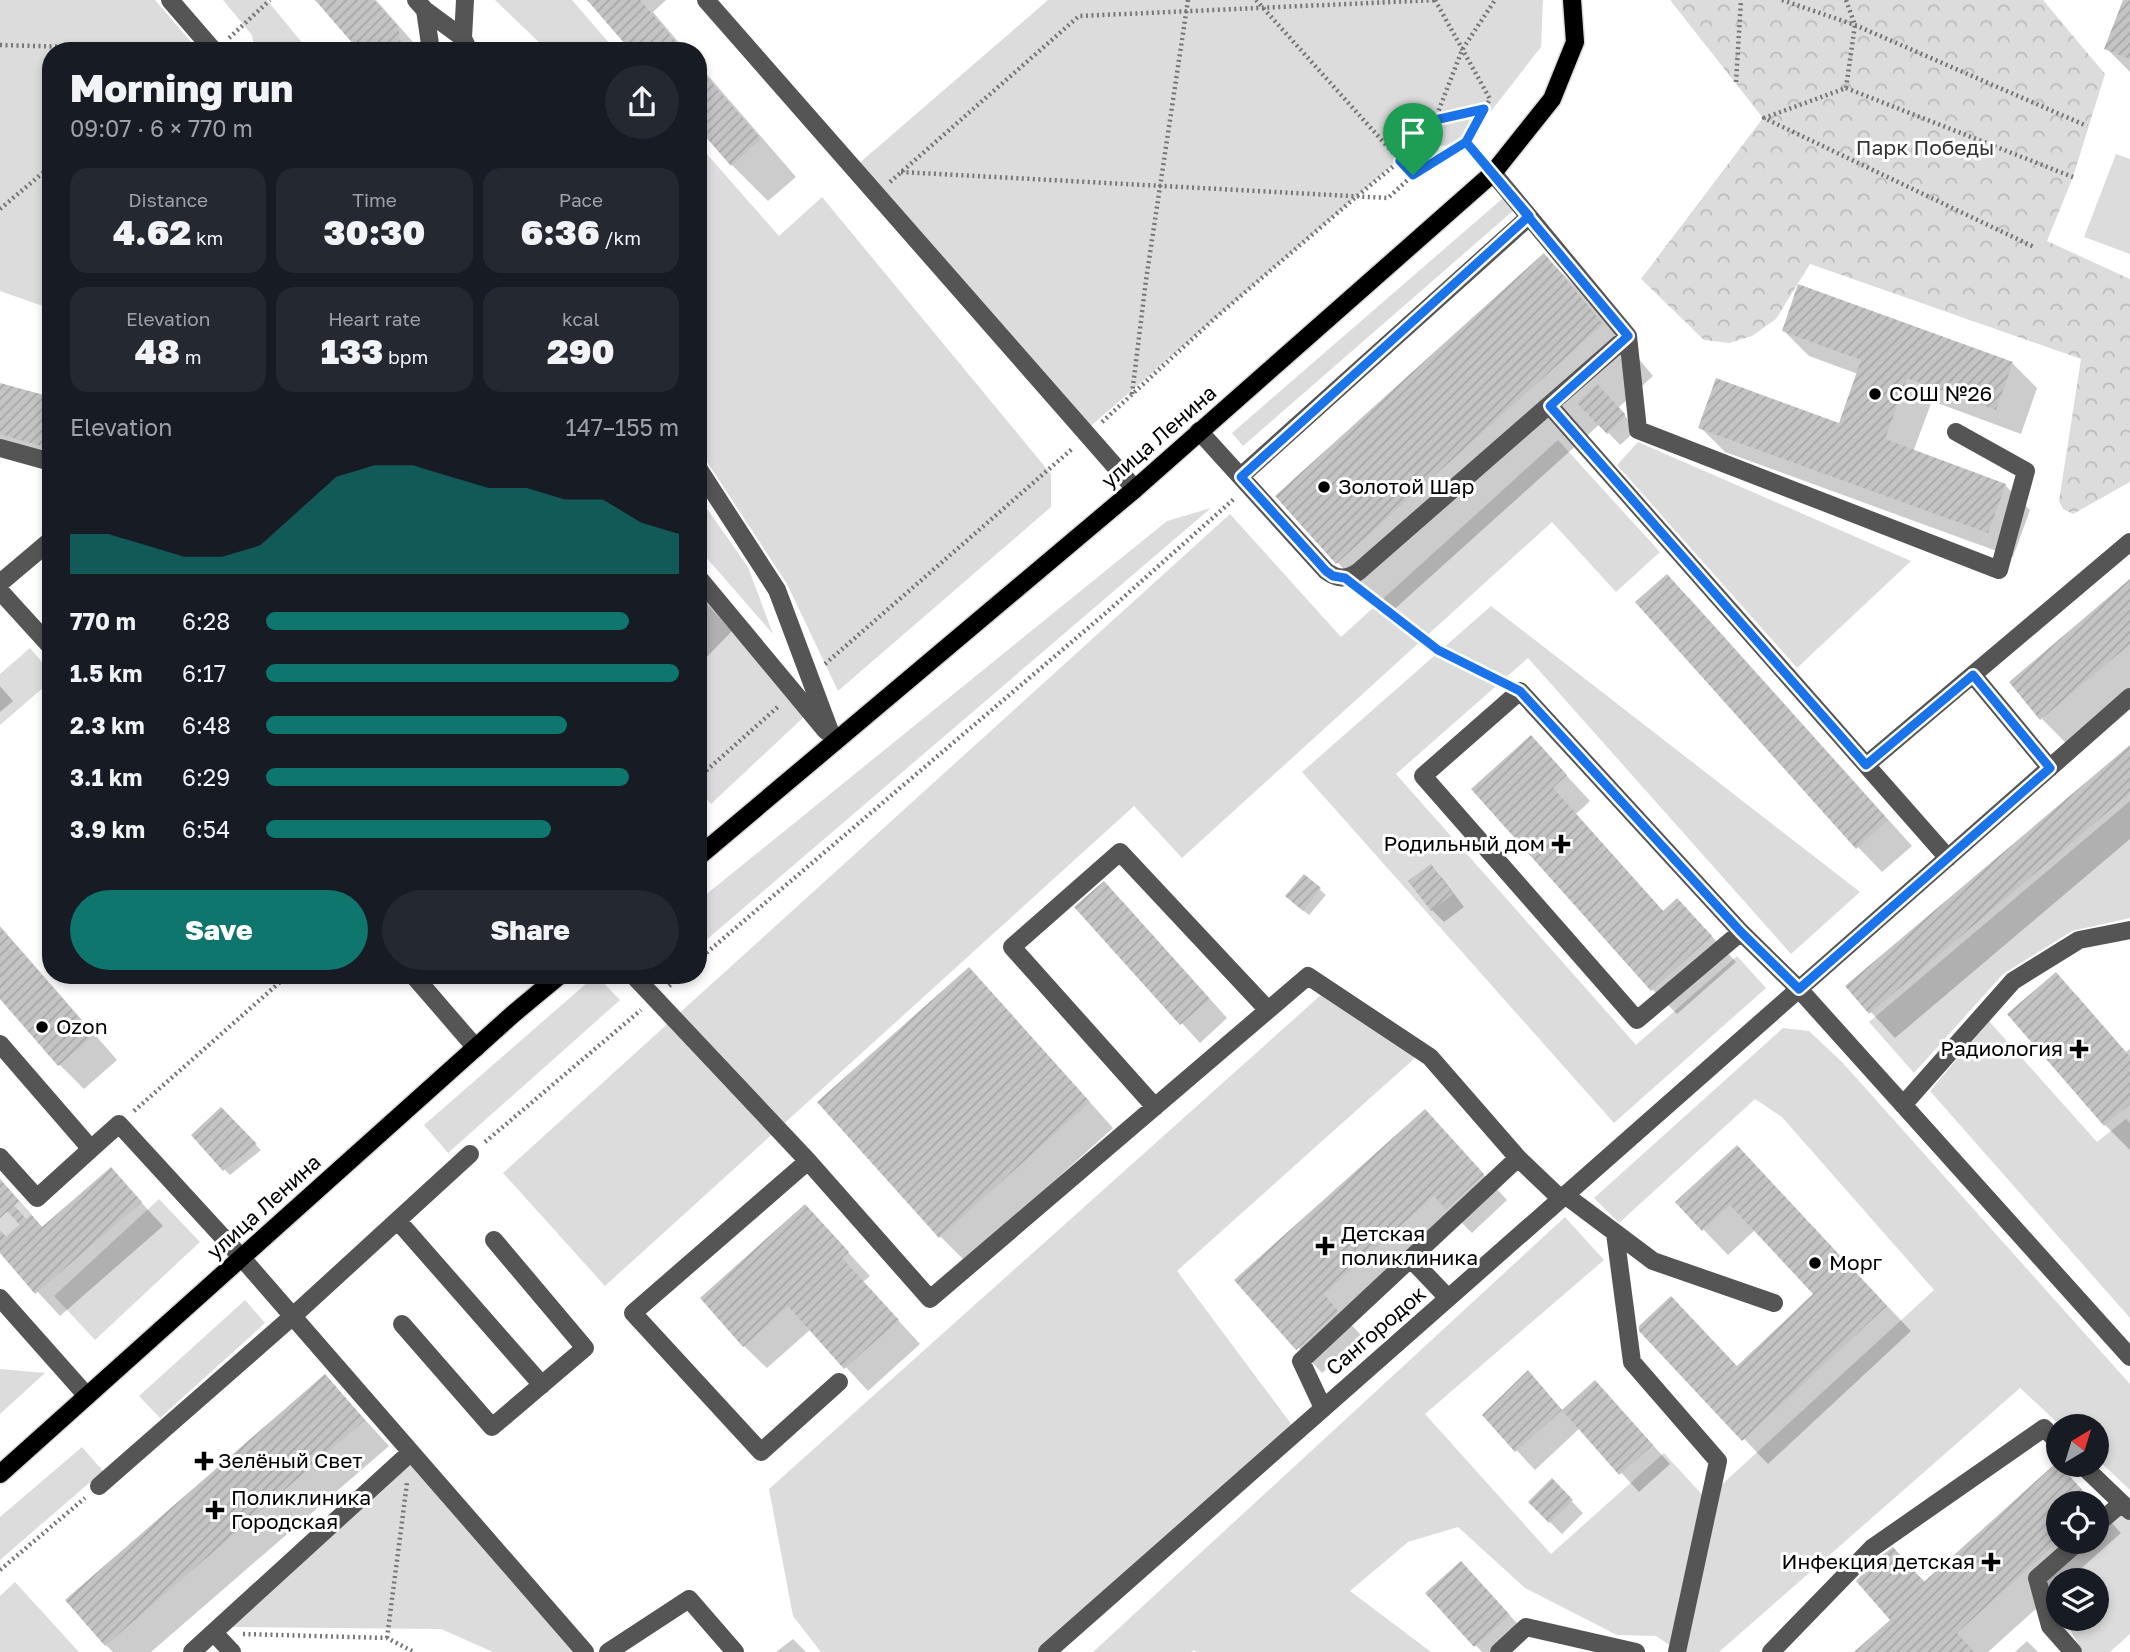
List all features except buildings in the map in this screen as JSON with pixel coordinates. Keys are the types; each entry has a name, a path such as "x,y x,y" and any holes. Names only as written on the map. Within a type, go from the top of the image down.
{"main road":[{"name":"улица Ленина","path":"707,849 1135,489 1493,173 1552,99 1575,42 1572,0"},
{"name":"улица Ленина","path":"0,1474 550,984"}],"street":[{"path":"170,0 214,42"},
{"path":"466,0 466,42"},
{"path":"706,0 1135,489"},
{"path":"420,5 464,42"},
{"path":"420,5 429,42"},
{"path":"1493,173 1628,336 1638,430 1999,570 2026,471 1956,432"},
{"path":"1245,481 1529,216"},
{"path":"1199,431 1326,571 1333,576 1345,578 1358,572 1628,336"},
{"path":"1550,406 1948,858"},
{"path":"0,448 42,460"},
{"path":"707,482 777,590 834,742"},
{"path":"1866,765 2130,542"},
{"path":"0,583 42,548"},
{"path":"707,588 834,742"},
{"path":"0,591 42,636"},
{"path":"1973,675 2050,768"},
{"path":"1741,932 1637,1020 1423,776 1520,691 1741,932 1799,989 2130,1357"},
{"name":"Сангородок","path":"1046,1652 2130,697"},
{"path":"1155,1107 1012,947 1120,852 1268,1010"},
{"path":"1903,1105 2013,981 2079,940 2130,930"},
{"path":"642,984 808,1161 930,1299 1308,976 1430,1057 1518,1157 1563,1197 1653,1261 1774,1303"},
{"path":"421,984 476,1048"},
{"path":"0,1044 92,1149"},
{"path":"0,1157 31,1203 120,1124 242,1258 585,1652"},
{"path":"99,1486 293,1316 470,1154"},
{"path":"1323,1408 1301,1361 1518,1157"},
{"path":"808,1161 633,1313 761,1452 839,1382"},
{"path":"398,1221 542,1385"},
{"path":"1615,1233 1632,1362 1718,1461 1677,1652"},
{"path":"402,1324 492,1427 585,1348 494,1240"},
{"path":"1411,1259 1448,1298"},
{"path":"0,1298 87,1396"},
{"path":"1771,1652 1872,1548 2044,1428 2046,1430"},
{"path":"192,1652 411,1452"},
{"path":"2095,1477 2126,1507 2109,1517"},
{"path":"2064,1554 2037,1578 2050,1626 2073,1652"},
{"path":"608,1652 689,1599 735,1652"},
{"path":"1499,1652 1526,1627 1636,1652"},
{"path":"214,1633 232,1652"}],"path":[{"path":"224,42 270,0"},
{"path":"1132,395 1188,0"},
{"path":"1256,0 1413,175"},
{"path":"878,196 900,172 1079,16 1436,0 1490,99 1466,142 1413,175 1388,198 900,172"},
{"path":"810,678 1132,395 1215,318 1400,161 1435,120 1462,50 1495,0"},
{"path":"1736,82 1741,0"},
{"path":"1782,0 1855,25 2087,126"},
{"path":"1846,0 1855,25 1846,88"},
{"path":"0,45 42,46"},
{"path":"2034,247 1763,118 1846,88 2073,177"},
{"path":"1435,120 1484,109"},
{"path":"1466,142 1493,173"},
{"path":"0,209 42,174"},
{"path":"707,952 1097,620 1245,481"},
{"path":"1345,578 1438,650 1520,691"},
{"path":"707,770 794,692"},
{"path":"120,1124 278,984"},
{"path":"470,1154 671,984"},
{"path":"387,1639 411,1452"},
{"path":"0,1570 99,1486"},
{"path":"214,1633 387,1639 414,1652"}],"green space":[{"path":"0,0 155,0 191,42 42,42 42,306 0,291"},
{"path":"223,0 267,0 302,42 253,42 252,35"},
{"path":"495,0 572,0 608,42 539,42"},
{"path":"1048,0 1543,0 1541,47 1467,142 1409,151 1086,430 857,165"},
{"name":"Парк Победы","path":"1670,0 2043,0 2105,74 2073,177 2047,241 2130,279 2130,482 2073,514 2063,509 2059,501 2081,359 1810,264 1776,319 1752,336 1729,343 1704,340 1641,279 1763,118"},
{"path":"707,154 779,236 822,197 1051,474 1051,507 838,691 787,584 707,462"},
{"path":"2116,154 2130,159 2130,254 2084,237"},
{"path":"1503,198 1514,210 1243,446 1232,433"},
{"path":"1558,440 1660,552 1616,592 1552,522 1182,858 1134,806 605,1286 503,1173 1230,514 1341,637"},
{"path":"1638,442 1911,561 1797,668 1617,465"},
{"path":"1211,508 707,939 707,894 1167,521"},
{"path":"707,509 748,567 773,634 707,558"},
{"path":"707,604 807,714 711,804 707,800"},
{"path":"1491,606 1860,892 1791,954 1528,658 1396,774 1636,1045 1737,956 1766,988 1614,1123 1302,772"},
{"path":"30,648 42,662 42,689 0,725 0,674"},
{"path":"2130,801 2130,918 2072,931 2003,974 1914,1073 1869,1022"},
{"path":"586,984 605,984 620,1000 448,1153 424,1125"},
{"path":"1322,994 1416,1057 1177,1271 1295,1429 1046,1652 821,1652 793,1616 769,1489"},
{"path":"1989,1021 2097,1142 2126,1119 2130,1123 2130,1318 1930,1091"},
{"path":"1783,1028 1809,1031 1842,1062 2130,1384 2130,1490 2109,1470 2109,1414 2048,1414 2020,1388 1719,1652 1680,1652 1656,1636 1617,1635 1525,1588 1458,1527 1408,1542 1350,1591 1431,1652 1093,1652 1565,1217 1604,1260 1425,1414 1551,1554 1664,1453 1706,1499 1934,1290 1782,1117 1755,1099 1619,1223 1594,1198"},
{"path":"159,1199 200,1242 95,1340 54,1296"},
{"path":"245,1300 265,1323 160,1418 139,1396"},
{"path":"0,1369 45,1373 0,1414"},
{"path":"82,1447 103,1471 0,1560 0,1517"},
{"path":"410,1460 578,1652 493,1652 441,1629 229,1627"},
{"path":"2123,1510 2130,1517 2130,1634 2110,1652 2083,1652 2071,1631 2109,1631 2109,1568 2059,1568 2075,1554 2109,1554 2109,1523"},
{"path":"15,1582 79,1652 0,1652 0,1596"}],"tunnel":[{"path":"0,1230 25,1208"}],"place":[{"name":"СОШ №26","path":"1875,394"},
{"name":"Золотой Шар","path":"1324,487"},
{"name":"Родильный дом","path":"1561,844"},
{"name":"Ozon","path":"42,1027"},
{"name":"Радиология","path":"2079,1049"},
{"name":"Детская поликлиника","path":"1325,1246"},
{"name":"Морг","path":"1815,1263"},
{"name":"Зелёный Свет","path":"204,1461"},
{"name":"Поликлиника Городская","path":"215,1510"},
{"name":"Инфекция детская","path":"1991,1562"}],"route":[{"path":"1413,175 1400,161 1435,120 1484,109 1466,142 1493,173 1628,336 1550,406 1866,765 1973,675 2050,768 1799,989 1741,932 1520,691 1438,650 1345,578 1333,576 1326,571 1241,477 1529,216 1466,142 1413,175"}]}
